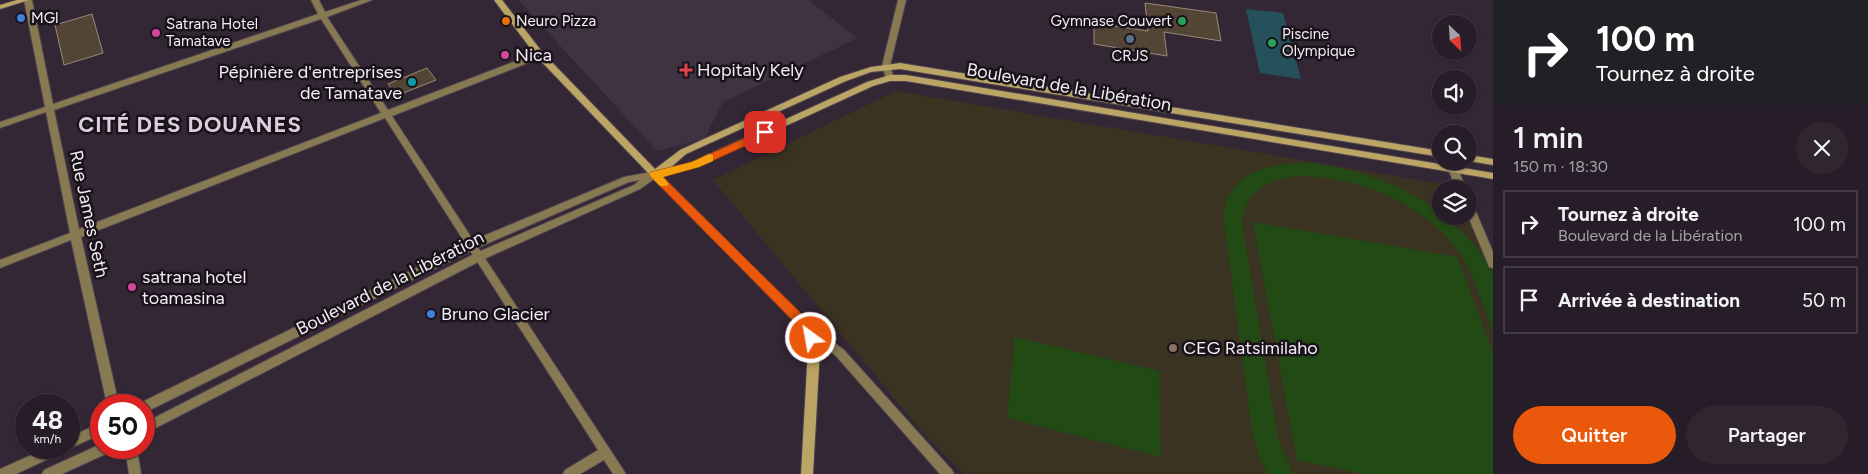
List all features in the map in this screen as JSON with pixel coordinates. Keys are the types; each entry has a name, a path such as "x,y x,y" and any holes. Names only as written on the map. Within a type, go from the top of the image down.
{"main road":[{"path":"0,7 27,0"},
{"path":"498,0 540,55 655,175 808,328 814,349 807,474"},
{"name":"Boulevard de la Libération","path":"655,175 683,152 844,79 870,69 886,66 900,66 1432,153"},
{"name":"Boulevard de la Libération","path":"655,175 695,164 870,84 890,78 906,78 1432,162"},
{"path":"1477,159 1493,162"},
{"name":"Boulevard de la Libération","path":"1471,170 1493,176"}],"street":[{"name":"Rue James Seth","path":"27,0 75,234 111,394"},
{"path":"315,0 322,15 620,474"},
{"path":"0,125 368,0"},
{"path":"890,78 886,66 902,0"},
{"path":"0,264 540,55"},
{"name":"Boulevard de la Libération","path":"155,402 473,245 627,179 655,175"},
{"name":"Boulevard de la Libération","path":"155,423 480,256 637,187 655,175"},
{"path":"1477,225 1493,264"},
{"path":"808,328 840,353 948,474"},
{"path":"569,474 606,452"},
{"path":"48,474 90,455"},
{"path":"3,474 35,459"},
{"path":"133,459 135,474"}],"shaded area":[{"name":"Hopitaly Kely","path":"518,0 808,0 858,38 723,102 704,139 657,151"},
{"name":"CEG Ratsimilaho","path":"896,91 1432,182 1432,225 1476,225 1493,269 1493,474 964,474 919,428 713,180"}],"green space":[{"path":"1309,163 1356,172 1400,188 1432,207 1432,223 1389,196 1349,182 1325,178 1302,176 1280,179 1261,187 1248,202 1242,224 1278,439 1293,474 1268,474 1260,459 1252,431 1223,214 1228,199 1235,187 1244,178 1254,172 1267,168"},
{"path":"1253,222 1457,257 1493,352 1493,474 1364,474 1297,460"},
{"path":"1434,225 1455,225 1488,263 1493,276 1493,333 1475,283 1463,258 1456,247"},
{"path":"1015,337 1159,371 1161,457 1007,418"}],"water":[{"name":"Piscine Olympique","path":"1246,9 1283,13 1301,79 1260,73"}],"building":[{"path":"1145,3 1216,13 1221,41 1164,32 1167,56 1094,44 1094,23 1148,31"},
{"path":"92,14 103,53 64,65 55,25"},
{"name":"Pépinière d'entreprises de Tamatave","path":"427,68 436,80 396,96 388,84"}],"slow traffic":[{"path":"663,184 655,175 695,164 709,158"}],"place":[{"name":"MGI","path":"21,18"},
{"name":"Neuro Pizza","path":"506,21"},
{"name":"Gymnase Couvert","path":"1182,21"},
{"name":"Satrana Hotel Tamatave","path":"156,33"},
{"name":"CRJS","path":"1130,39"},
{"name":"Piscine Olympique","path":"1272,43"},
{"name":"Nica","path":"505,55"},
{"name":"Hopitaly Kely","path":"686,70"},
{"name":"Pépinière d'entreprises de Tamatave","path":"412,82"},
{"name":"satrana hotel toamasina","path":"132,287"},
{"name":"Bruno Glacier","path":"431,314"},
{"name":"CEG Ratsimilaho","path":"1173,348"}],"district":[{"name":"CITÉ DES DOUANES","path":"190,124"}],"route":[{"path":"765,132 695,164 655,175 808,328 811,338"}]}
